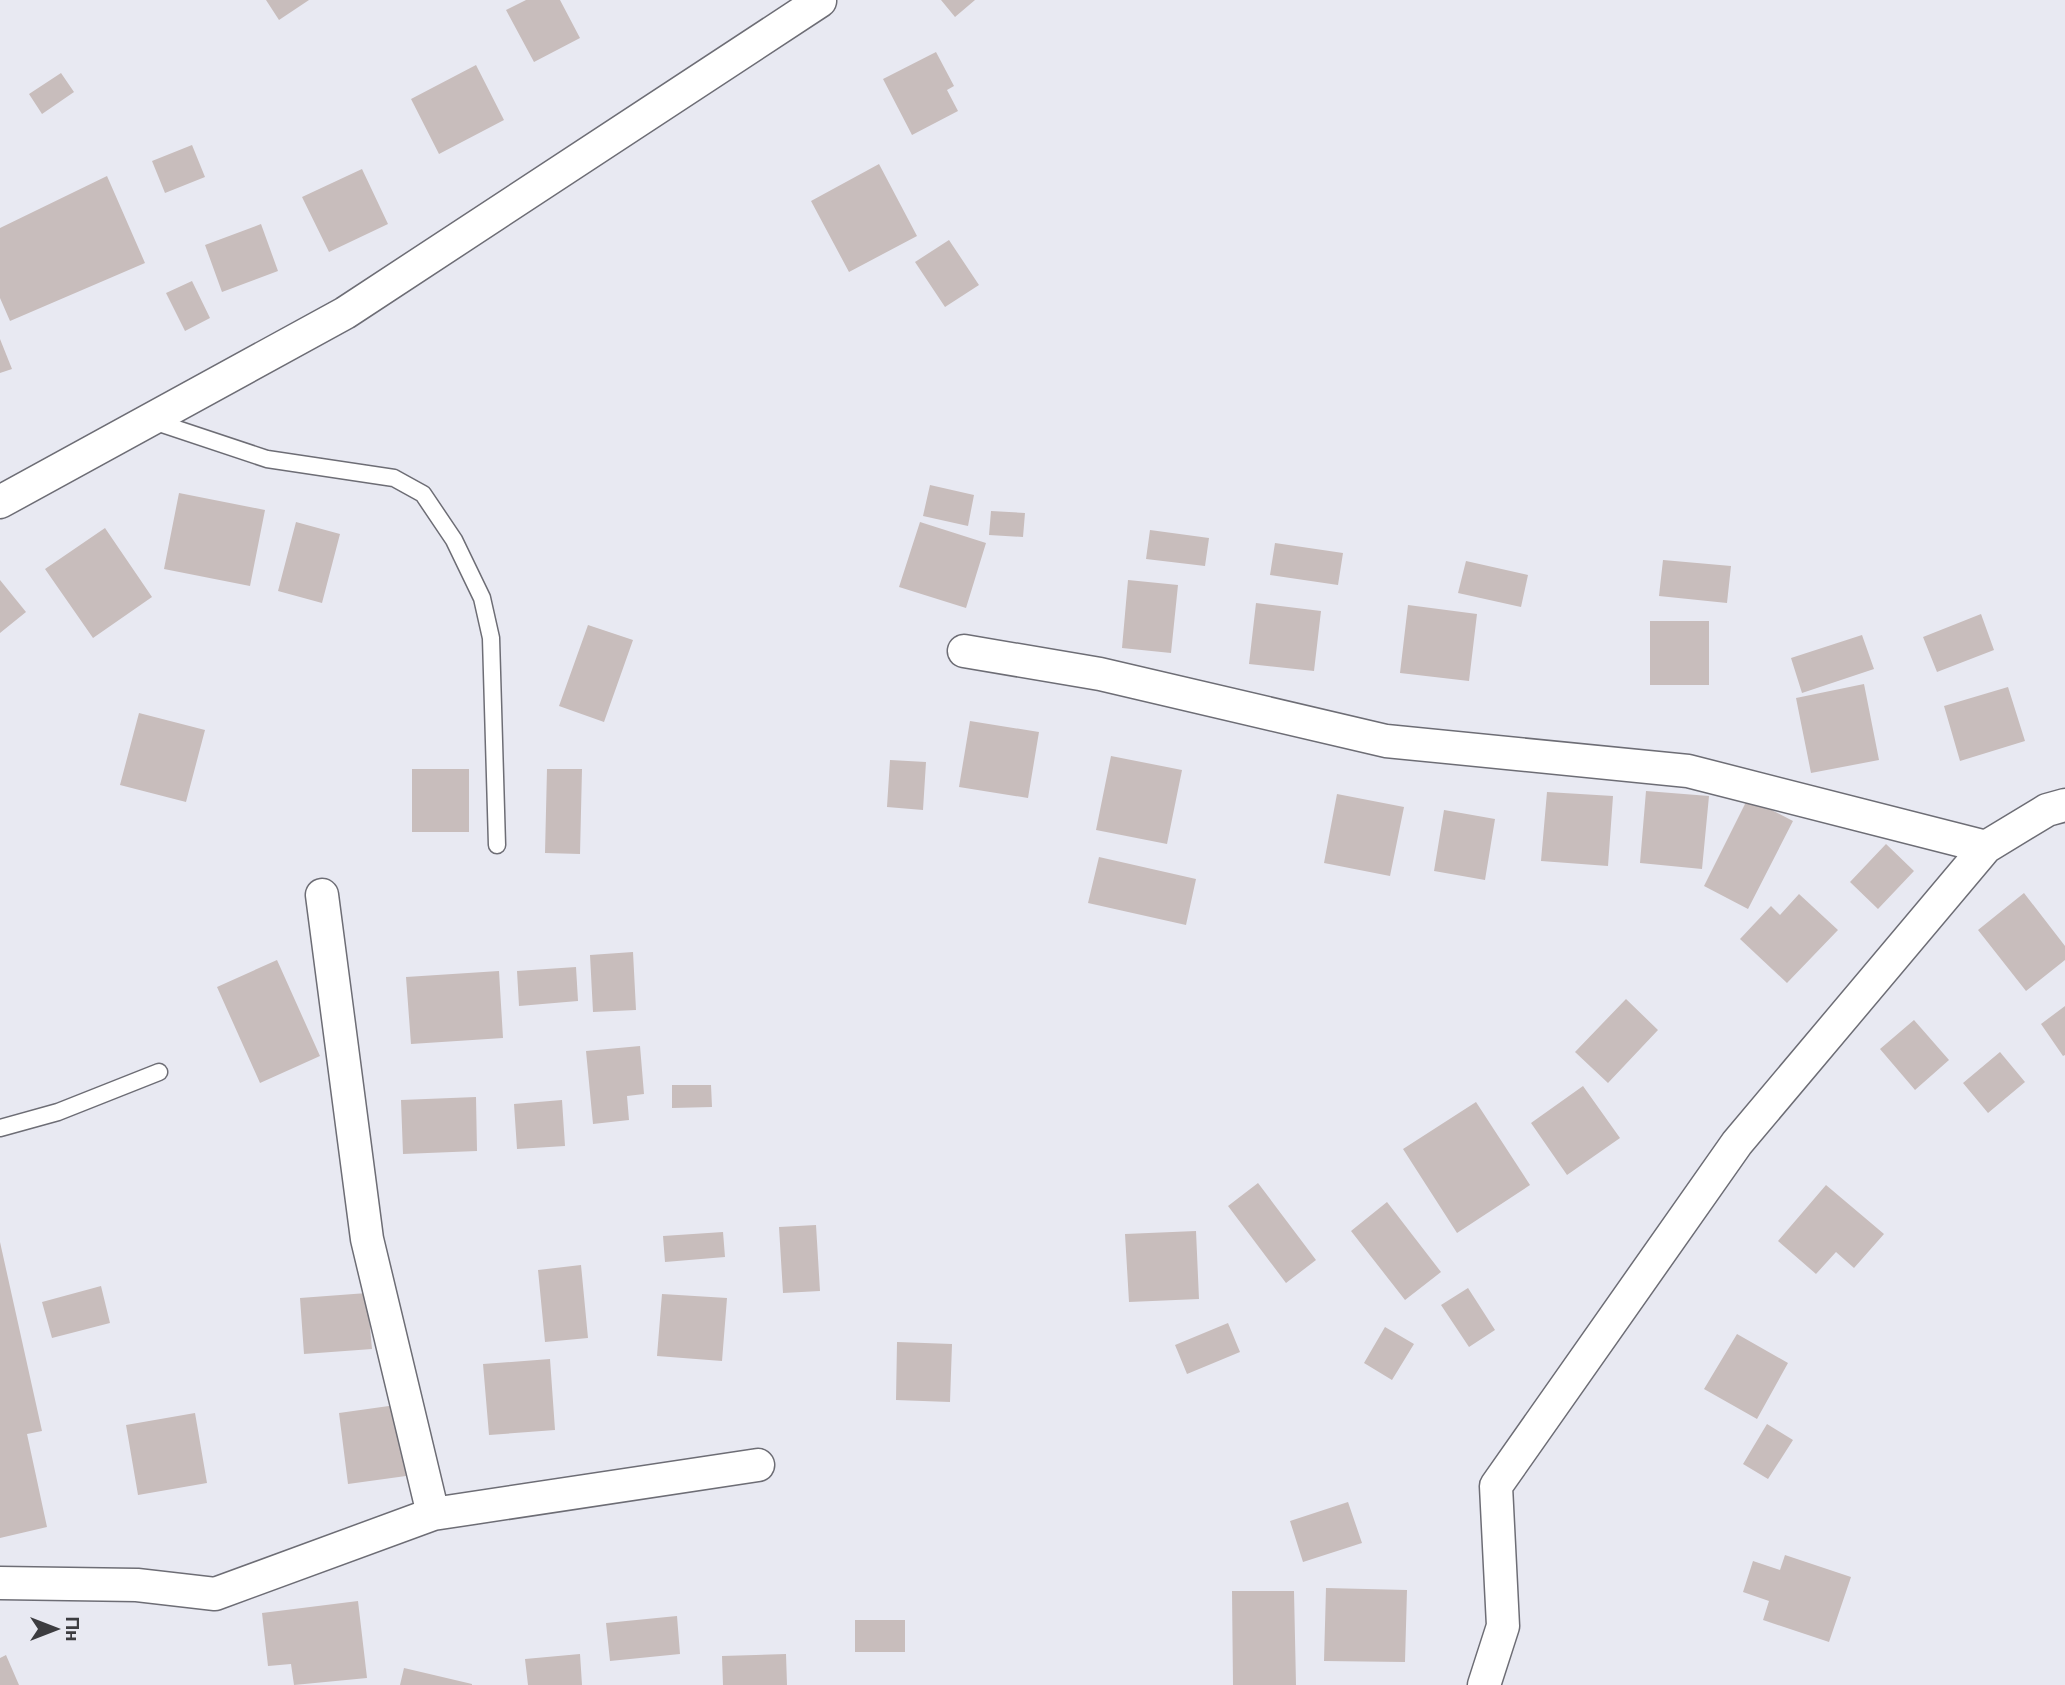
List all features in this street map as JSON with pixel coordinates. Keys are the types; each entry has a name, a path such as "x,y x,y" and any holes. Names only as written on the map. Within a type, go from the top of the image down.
{"street":[{"path":"0,502 345,313 820,1"},
{"path":"964,651 1100,674 1386,741 1688,771 1986,847"},
{"path":"1484,1685 1503,1626 1496,1486 1737,1143 1986,847 2047,810 2065,805"},
{"path":"322,895 367,1239 433,1514"},
{"path":"0,1583 137,1585 215,1594 433,1514 758,1465"}],"lane":[{"path":"150,421 267,459 394,478 423,494 454,540 482,598 491,638 497,845"},
{"path":"0,1128 58,1112 159,1072"}],"building":[{"path":"266,0 309,0 279,20"},
{"path":"526,0 560,0 580,38 534,62 506,10"},
{"path":"941,0 975,0 955,17"},
{"path":"936,52 954,86 947,90 958,111 912,135 883,79"},
{"path":"476,65 504,120 439,154 411,99"},
{"path":"61,73 74,92 42,114 29,94"},
{"path":"192,145 205,177 165,193 152,161"},
{"path":"879,164 917,236 849,272 811,201"},
{"path":"362,169 388,224 329,252 302,197"},
{"path":"107,176 145,263 10,321 0,298 0,228"},
{"path":"261,224 278,271 222,292 205,245"},
{"path":"949,240 979,285 945,307 915,262"},
{"path":"192,281 210,318 185,331 166,293"},
{"path":"0,339 12,369 0,373"},
{"path":"930,485 974,495 968,526 923,516"},
{"path":"179,493 265,510 250,586 164,569"},
{"path":"991,511 1025,513 1023,537 989,535"},
{"path":"296,522 340,534 322,603 278,591"},
{"path":"920,522 986,543 966,608 899,587"},
{"path":"105,528 152,597 93,638 45,569"},
{"path":"1150,530 1209,538 1205,566 1146,559"},
{"path":"1275,543 1343,553 1338,585 1270,575"},
{"path":"1663,560 1731,566 1727,603 1659,596"},
{"path":"1466,561 1528,575 1521,607 1458,593"},
{"path":"0,580 26,612 0,633"},
{"path":"1128,580 1178,585 1171,653 1122,648"},
{"path":"1256,603 1321,611 1314,671 1249,664"},
{"path":"1408,605 1477,614 1469,681 1400,673"},
{"path":"1981,614 1994,650 1937,672 1923,637"},
{"path":"1650,621 1709,621 1709,685 1650,685"},
{"path":"588,625 633,640 604,722 559,706"},
{"path":"1862,635 1874,669 1802,693 1791,658"},
{"path":"1864,684 1879,760 1811,773 1796,698"},
{"path":"2008,687 2025,741 1960,761 1944,706"},
{"path":"139,713 205,730 186,802 120,785"},
{"path":"970,721 1039,732 1028,798 959,787"},
{"path":"1111,756 1182,770 1167,844 1096,830"},
{"path":"890,760 926,762 923,810 887,807"},
{"path":"412,769 469,769 469,832 412,832"},
{"path":"547,769 582,769 580,854 545,853"},
{"path":"1646,791 1709,796 1702,869 1640,863"},
{"path":"1547,792 1613,796 1608,866 1541,861"},
{"path":"1337,794 1404,807 1390,876 1324,863"},
{"path":"1748,798 1793,821 1748,909 1704,886"},
{"path":"1444,810 1495,819 1485,880 1434,871"},
{"path":"1886,844 1914,871 1878,909 1850,882"},
{"path":"1099,857 1196,879 1186,925 1088,903"},
{"path":"2024,893 2065,946 2065,960 2026,991 1978,930"},
{"path":"1799,894 1838,930 1787,983 1740,939 1771,906 1780,915"},
{"path":"633,952 636,1010 593,1012 590,955"},
{"path":"277,960 320,1056 260,1083 217,987"},
{"path":"576,967 578,1001 519,1006 517,971"},
{"path":"499,971 503,1038 411,1044 406,977"},
{"path":"1626,999 1658,1030 1608,1083 1575,1052"},
{"path":"2065,1006 2065,1055 2063,1056 2041,1024"},
{"path":"1914,1020 1949,1060 1915,1090 1880,1049"},
{"path":"640,1046 644,1094 627,1096 629,1120 593,1124 586,1051"},
{"path":"2000,1052 2025,1082 1988,1113 1963,1083"},
{"path":"672,1085 711,1085 712,1107 672,1108"},
{"path":"1583,1086 1620,1138 1567,1175 1531,1123"},
{"path":"476,1097 477,1151 403,1154 401,1100"},
{"path":"562,1100 565,1146 517,1149 514,1104"},
{"path":"1476,1102 1530,1185 1457,1233 1403,1149"},
{"path":"1258,1183 1316,1260 1286,1283 1228,1206"},
{"path":"1826,1185 1884,1234 1854,1268 1836,1252 1816,1274 1778,1241"},
{"path":"1387,1202 1441,1272 1405,1300 1351,1231"},
{"path":"816,1225 820,1291 783,1293 779,1227"},
{"path":"1196,1231 1199,1299 1129,1302 1125,1234"},
{"path":"723,1232 725,1257 665,1262 663,1236"},
{"path":"0,1242 42,1431 27,1434 47,1527 0,1538"},
{"path":"581,1265 588,1338 545,1342 538,1270"},
{"path":"101,1286 110,1323 52,1338 42,1302"},
{"path":"1468,1288 1495,1330 1469,1347 1441,1305"},
{"path":"367,1293 372,1349 304,1354 300,1298"},
{"path":"662,1294 727,1298 722,1361 657,1356"},
{"path":"1228,1323 1240,1352 1187,1374 1175,1345"},
{"path":"1385,1327 1414,1344 1392,1380 1364,1363"},
{"path":"1737,1334 1788,1363 1757,1419 1704,1389"},
{"path":"897,1342 952,1344 950,1402 896,1400"},
{"path":"550,1359 555,1430 489,1435 483,1364"},
{"path":"396,1405 406,1476 348,1484 339,1413"},
{"path":"195,1413 207,1483 138,1495 126,1425"},
{"path":"1767,1424 1793,1440 1768,1479 1743,1464"},
{"path":"1348,1502 1362,1543 1303,1562 1290,1521"},
{"path":"1785,1555 1851,1577 1829,1642 1763,1620 1769,1601 1743,1592 1753,1561 1780,1570"},
{"path":"1326,1588 1407,1590 1405,1662 1324,1661"},
{"path":"1232,1591 1294,1591 1296,1685 1233,1685"},
{"path":"358,1601 367,1678 294,1685 291,1664 268,1666 262,1613"},
{"path":"677,1616 680,1654 610,1661 606,1623"},
{"path":"855,1620 905,1620 905,1652 855,1652"},
{"path":"580,1654 582,1685 528,1685 525,1659"},
{"path":"786,1654 787,1685 723,1685 722,1656"},
{"path":"6,1655 19,1685 0,1685 0,1658"},
{"path":"404,1668 472,1684 472,1685 400,1685"}]}
